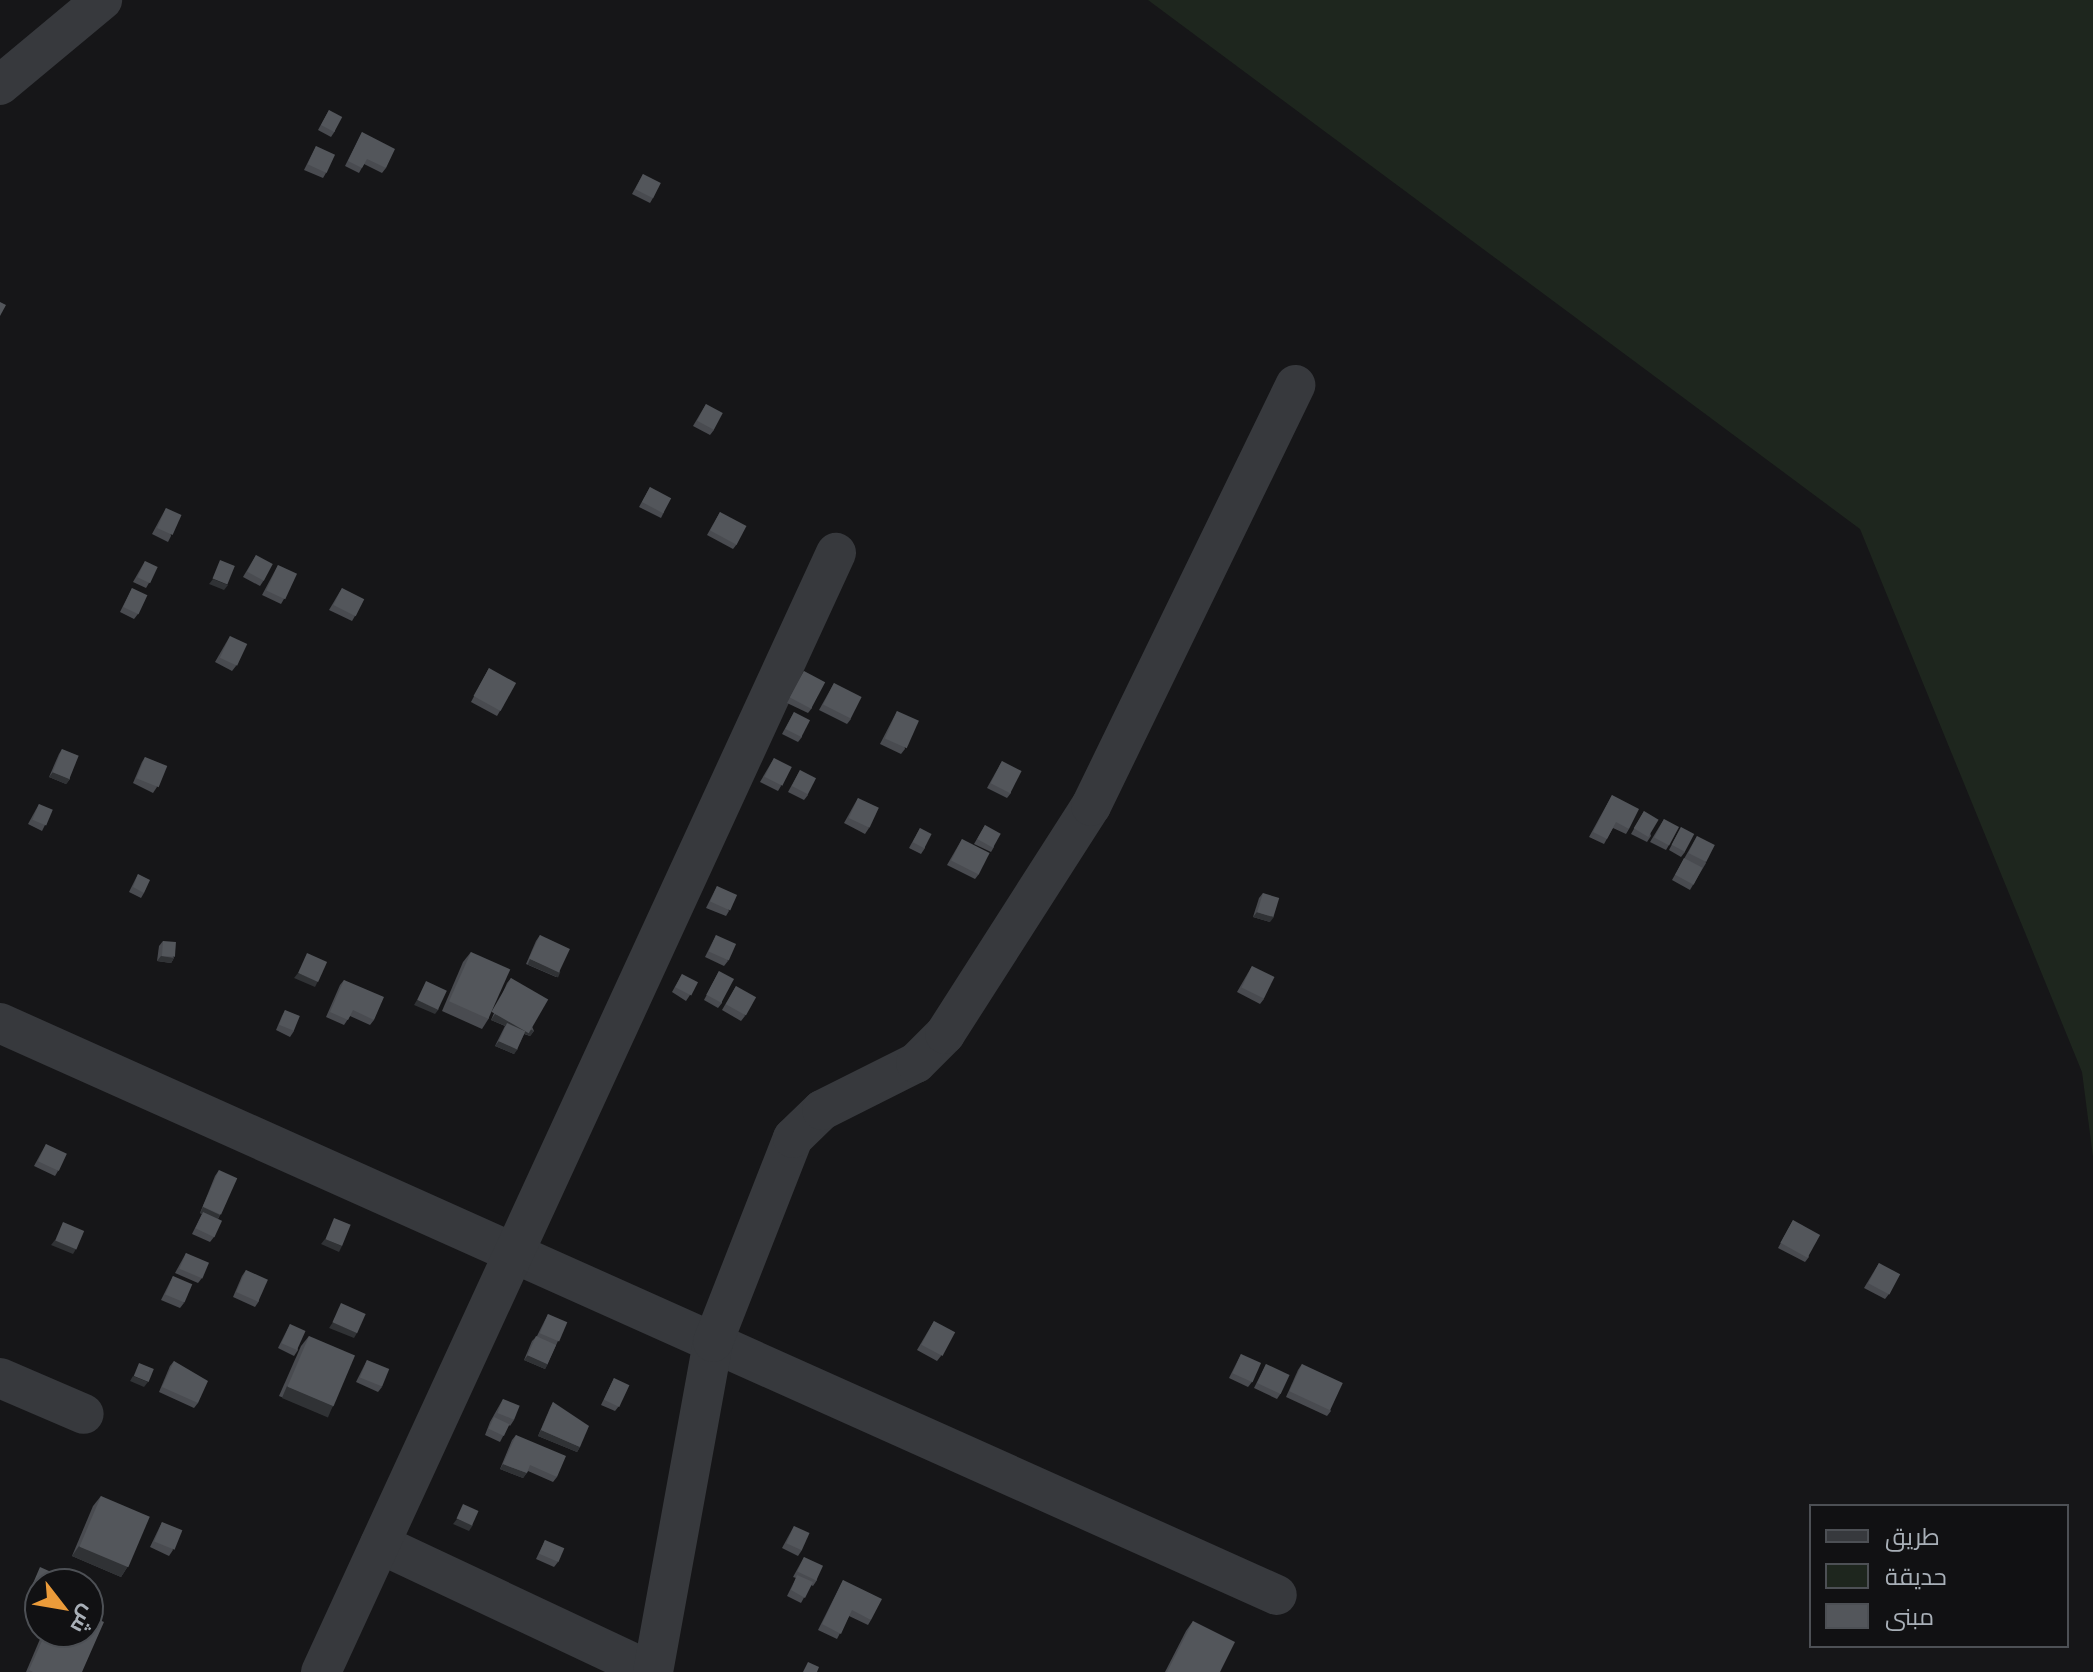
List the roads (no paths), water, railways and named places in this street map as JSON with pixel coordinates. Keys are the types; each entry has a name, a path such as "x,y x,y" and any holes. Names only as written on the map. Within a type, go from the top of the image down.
{"street":[{"path":"0,85 102,0"},
{"path":"380,1544 652,1672 713,1342 793,1138 822,1110 916,1063 945,1034 1091,806 1295,385"},
{"path":"321,1672 836,553"},
{"path":"0,1023 1277,1595"},
{"path":"0,1378 84,1414"}]}
